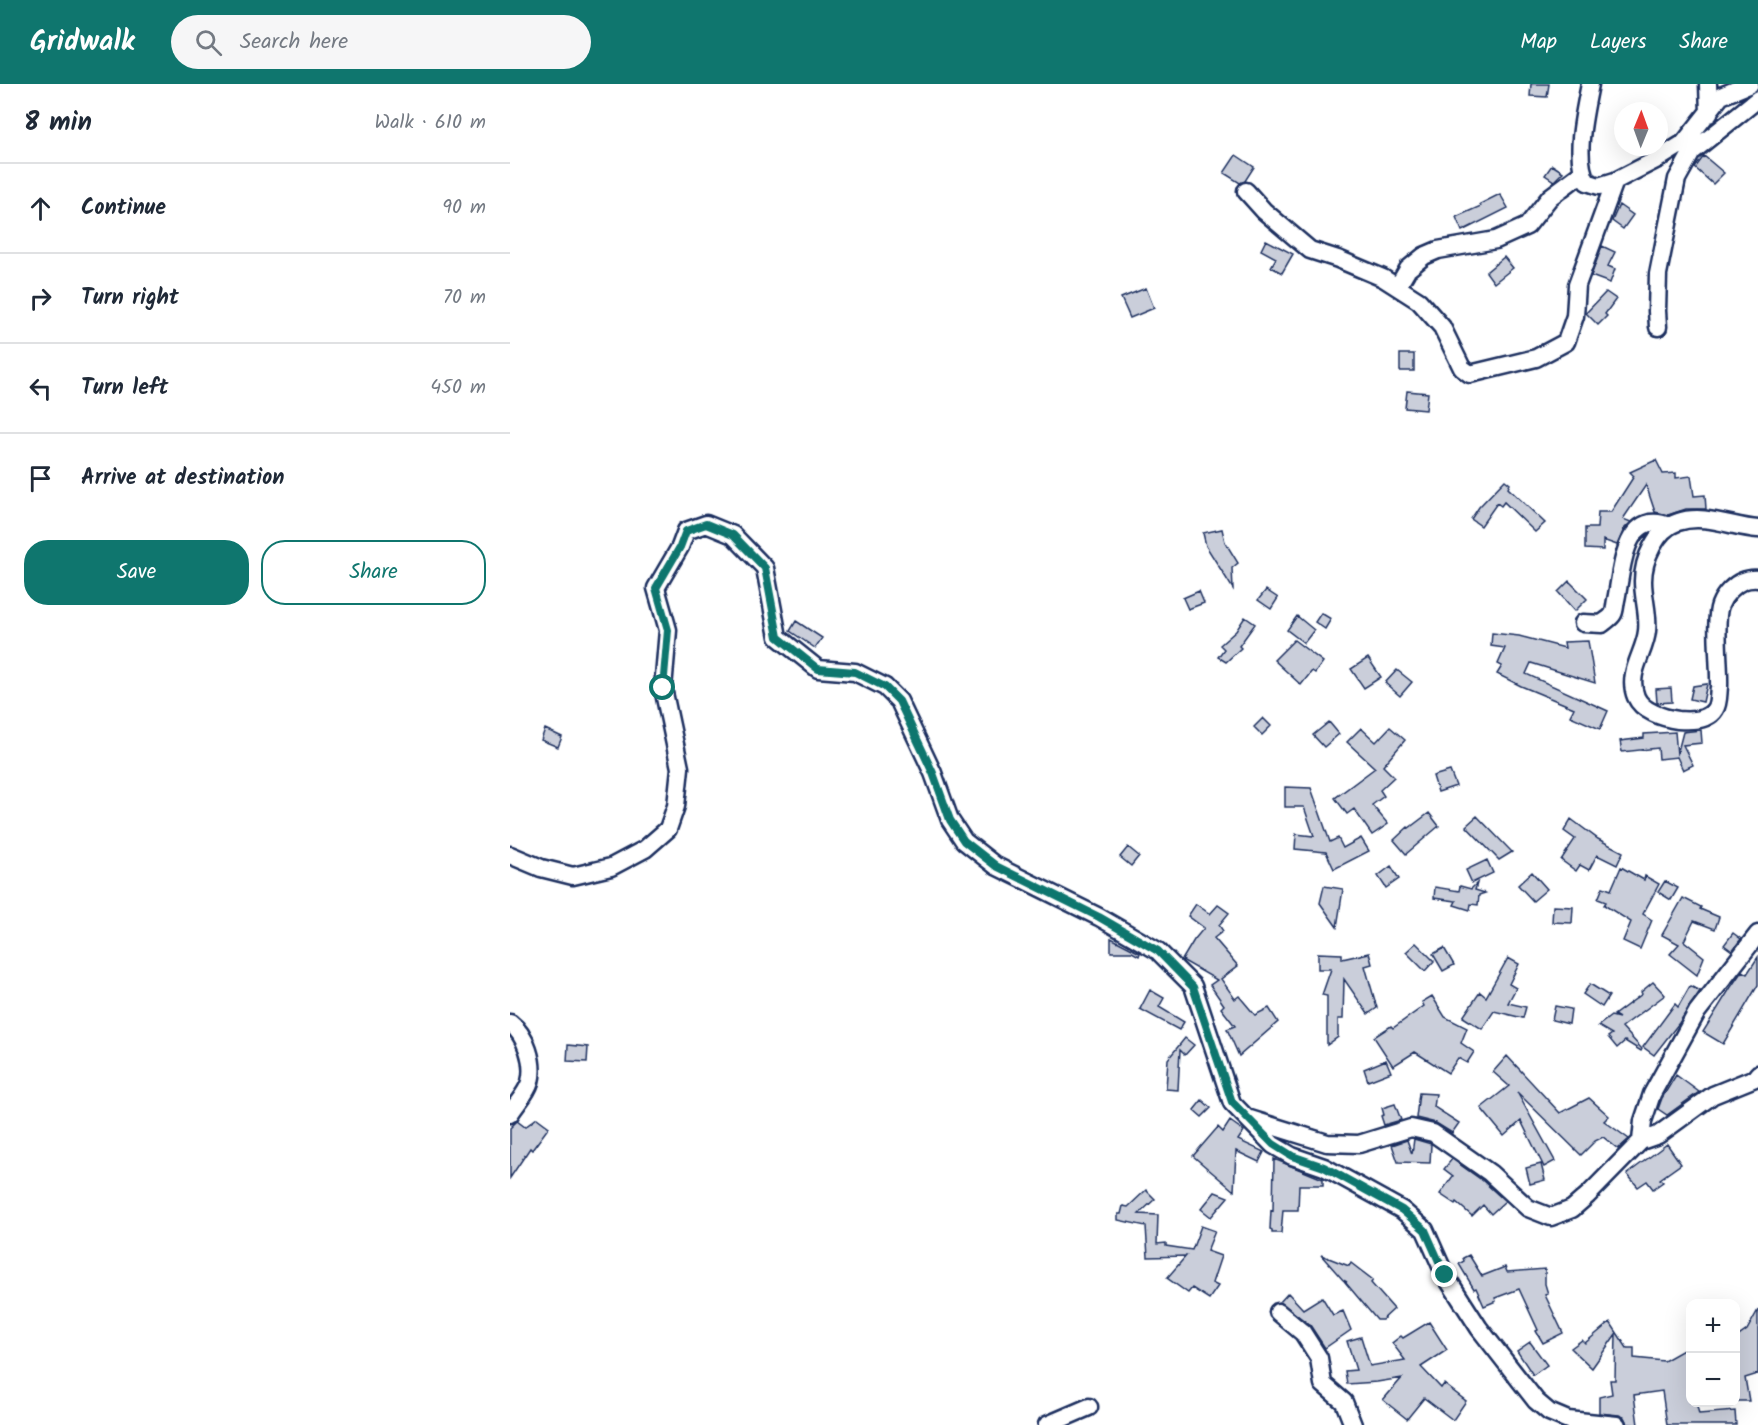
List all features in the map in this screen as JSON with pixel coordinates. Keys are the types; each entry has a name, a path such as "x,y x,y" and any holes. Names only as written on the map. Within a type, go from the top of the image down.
{"street":[{"path":"1590,84 1582,134 1582,173 1587,182 1599,186 1615,181 1684,143 1721,96 1744,86 1754,103 1692,152 1677,179 1658,274 1658,327"},
{"path":"1708,84 1709,114"},
{"path":"1398,286 1408,269 1424,256 1438,250 1496,240 1527,226 1550,197 1582,173"},
{"path":"1246,191 1264,211 1310,250 1338,259 1398,286 1419,301 1442,327 1462,369 1470,374 1536,357 1566,342 1575,316 1577,285 1615,181"},
{"path":"1758,529 1742,528 1708,519 1693,519 1668,526 1653,544 1643,579 1648,629 1646,641 1634,667 1636,698 1649,711 1676,720 1692,721 1706,717 1715,709 1719,682 1719,606 1736,584 1748,578 1758,579"},
{"path":"1583,623 1602,624 1613,614 1622,563 1627,547 1637,530 1642,525 1653,523 1668,526"},
{"path":"510,855 541,868 573,876 611,867 645,849 668,829 676,806 680,768 663,688 668,630 656,588 680,547 686,531 706,524 733,535 765,568 778,637 818,669 855,672 885,687 899,701 933,773 950,820 964,841 996,866 1099,917 1158,951 1193,987 1232,1102 1246,1117 1273,1144 1292,1156 1324,1167 1402,1210 1425,1230 1445,1275 1479,1328 1536,1401 1549,1412 1568,1420 1617,1425"},
{"path":"1641,1141 1643,1121 1652,1094 1698,1012 1758,934"},
{"path":"510,1023 526,1045 532,1065 530,1084 510,1113"},
{"path":"1246,1117 1327,1143 1359,1144 1412,1128 1432,1133 1490,1173 1528,1208 1551,1217 1572,1209 1641,1141 1658,1135 1713,1095 1755,1078 1758,1074"},
{"path":"1278,1312 1304,1333 1319,1358 1323,1384 1344,1402 1353,1425"},
{"path":"1047,1425 1089,1407"}],"building":[{"path":"1531,84 1549,84 1547,97 1530,96"},
{"path":"1236,155 1254,167 1245,181 1240,183 1224,173"},
{"path":"1704,156 1724,173 1713,184 1695,168"},
{"path":"1552,165 1563,172 1554,181 1545,175"},
{"path":"1500,194 1508,208 1462,231 1456,217 1481,206 1480,204"},
{"path":"1619,205 1633,215 1623,229 1612,221"},
{"path":"1266,240 1293,254 1282,273 1271,267 1276,258 1261,250"},
{"path":"1602,246 1615,252 1608,266 1615,269 1610,283 1591,276"},
{"path":"1504,257 1513,268 1494,283 1486,272"},
{"path":"1146,288 1154,308 1130,318 1121,298"},
{"path":"1606,292 1616,299 1605,314 1607,316 1598,325 1586,313"},
{"path":"1400,354 1414,354 1414,371 1400,371"},
{"path":"1407,391 1428,393 1426,410 1405,408"},
{"path":"1656,460 1663,474 1676,473 1676,478 1691,476 1694,496 1705,495 1706,509 1686,509 1668,515 1655,512 1646,485 1623,519 1631,522 1624,529 1617,545 1603,540 1603,550 1585,549 1585,528 1597,528 1598,512 1611,512 1634,476 1630,472"},
{"path":"1505,480 1510,484 1508,488 1545,523 1535,532 1504,502 1501,506 1497,503 1481,526 1471,519 1479,507"},
{"path":"1222,529 1225,542 1238,563 1232,568 1233,589 1206,546 1203,533"},
{"path":"1569,581 1587,599 1575,611 1558,592"},
{"path":"1266,590 1278,598 1271,609 1258,600"},
{"path":"1199,591 1204,603 1188,609 1183,598"},
{"path":"1321,613 1331,619 1325,629 1315,622"},
{"path":"1297,616 1314,630 1304,643 1287,630"},
{"path":"1245,617 1255,624 1239,646 1241,648 1226,662 1218,657 1224,649 1220,645 1236,631"},
{"path":"796,621 822,638 815,648 790,631"},
{"path":"1492,633 1519,636 1565,648 1564,642 1588,641 1595,683 1531,663 1526,674 1608,711 1600,729 1570,716 1574,708 1497,674 1502,666 1498,664 1505,648 1491,646"},
{"path":"1294,640 1323,662 1315,673 1312,671 1301,685 1274,660"},
{"path":"1368,658 1381,677 1364,688 1351,669"},
{"path":"1397,670 1412,682 1400,696 1385,683"},
{"path":"1707,684 1703,702 1690,699 1693,686"},
{"path":"1671,688 1672,702 1657,703 1656,689"},
{"path":"1263,718 1271,726 1262,735 1254,727"},
{"path":"1329,722 1339,734 1324,747 1313,735"},
{"path":"1390,727 1405,740 1383,766 1394,777 1380,790 1384,796 1372,805 1388,824 1372,835 1354,809 1347,814 1335,798 1375,768 1347,742 1361,728 1376,742"},
{"path":"545,729 562,737 558,747 541,740"},
{"path":"1701,730 1702,743 1683,745 1693,765 1683,770 1677,757 1659,759 1658,748 1622,752 1620,741 1644,738 1644,734 1675,732 1677,755 1683,732"},
{"path":"1450,771 1456,786 1438,792 1433,776"},
{"path":"1285,787 1311,788 1330,842 1338,838 1343,848 1361,838 1369,851 1334,869 1326,852 1295,849 1296,834 1314,836 1304,807 1285,807"},
{"path":"1429,813 1439,826 1406,854 1394,840"},
{"path":"1477,816 1512,852 1499,860 1466,826"},
{"path":"1571,819 1598,839 1623,852 1617,865 1597,855 1589,870 1580,865 1576,871 1561,860 1575,839 1564,831"},
{"path":"1128,847 1139,856 1131,866 1120,857"},
{"path":"1487,860 1493,873 1472,883 1466,870"},
{"path":"1391,866 1399,879 1386,888 1378,876"},
{"path":"1621,867 1644,880 1645,876 1659,884 1643,914 1652,920 1640,949 1623,941 1631,922 1604,905 1606,902 1598,899 1603,887 1611,890"},
{"path":"1532,872 1547,889 1533,901 1518,885"},
{"path":"1665,881 1678,888 1671,900 1658,892"},
{"path":"1477,883 1475,890 1485,893 1479,895 1478,905 1471,904 1470,910 1454,905 1456,901 1434,898 1435,887 1459,891 1460,886 1471,889"},
{"path":"1324,886 1343,889 1337,927 1320,903"},
{"path":"1683,898 1719,917 1715,929 1694,921 1684,941 1704,957 1697,975 1670,954 1679,944 1662,935"},
{"path":"1196,904 1210,914 1218,905 1229,913 1219,925 1223,931 1214,938 1238,966 1221,979 1235,999 1239,996 1255,1015 1269,1008 1278,1022 1239,1056 1227,1029 1235,1026 1221,1008 1224,1005 1210,985 1217,980 1182,960 1204,928 1188,916"},
{"path":"1553,906 1573,907 1572,923 1552,922"},
{"path":"1733,933 1741,939 1732,951 1724,945"},
{"path":"1111,938 1140,953 1139,956 1132,952 1111,952"},
{"path":"1416,943 1434,961 1425,971 1406,952"},
{"path":"1444,948 1454,965 1443,971 1433,954"},
{"path":"1318,953 1342,954 1342,959 1369,953 1372,964 1365,966 1377,1008 1368,1014 1344,979 1343,1019 1338,1019 1338,1037 1327,1045 1327,996 1322,995 1331,969 1318,969"},
{"path":"1758,957 1758,985 1723,1044 1703,1032 1742,971 1747,974"},
{"path":"1508,958 1519,964 1509,984 1516,988 1508,1003 1526,1007 1523,1018 1494,1011 1482,1029 1463,1017 1480,992 1486,997"},
{"path":"1653,982 1665,995 1622,1027 1642,1049 1641,1051 1625,1041 1617,1048 1608,1037 1612,1034 1598,1026 1611,1016 1619,1018 1614,1015 1642,994 1641,992"},
{"path":"1590,984 1609,996 1602,1007 1583,994"},
{"path":"1690,986 1700,991 1654,1055 1643,1047 1675,1004 1678,1007"},
{"path":"1150,990 1164,998 1159,1007 1184,1022 1179,1030 1140,1009"},
{"path":"1432,996 1445,1017 1467,1028 1461,1043 1474,1052 1467,1063 1458,1058 1448,1073 1415,1052 1393,1066 1374,1037 1391,1026 1393,1028 1424,1006 1422,1002"},
{"path":"1555,1006 1571,1009 1569,1024 1552,1020"},
{"path":"1185,1038 1194,1045 1185,1055 1180,1050 1178,1090 1166,1089 1168,1059"},
{"path":"568,1045 588,1047 587,1062 567,1061"},
{"path":"1507,1056 1560,1113 1589,1098 1609,1116 1604,1121 1629,1139 1618,1149 1603,1137 1595,1141 1581,1155 1517,1092 1555,1161 1544,1167 1521,1121 1504,1136 1481,1108 1509,1086 1493,1072"},
{"path":"1386,1060 1391,1072 1368,1081 1364,1069"},
{"path":"1676,1075 1699,1092 1667,1115 1658,1109"},
{"path":"1419,1093 1436,1094 1434,1107 1459,1123 1452,1133 1436,1123 1416,1118"},
{"path":"1202,1100 1211,1108 1202,1117 1194,1110"},
{"path":"1395,1104 1401,1120 1384,1125 1381,1116 1384,1115 1382,1108"},
{"path":"537,1118 549,1127 532,1150 530,1148 510,1178 510,1128 517,1121 525,1127"},
{"path":"1230,1121 1244,1131 1238,1140 1264,1152 1259,1162 1236,1151 1234,1191 1193,1156 1218,1127 1223,1132"},
{"path":"1414,1139 1431,1144 1430,1163 1398,1162 1392,1145 1407,1140 1412,1154"},
{"path":"1667,1144 1681,1164 1660,1179 1663,1182 1653,1189 1647,1181 1638,1187 1627,1174"},
{"path":"1274,1159 1323,1179 1323,1185 1299,1185 1298,1210 1283,1210 1281,1233 1272,1233 1270,1229 1271,1210 1273,1211"},
{"path":"1452,1159 1483,1181 1505,1201 1491,1214 1483,1205 1472,1216 1456,1202 1455,1204 1440,1194 1453,1176 1444,1169"},
{"path":"1541,1164 1545,1180 1530,1184 1526,1168"},
{"path":"1146,1190 1155,1199 1139,1214 1158,1215 1157,1244 1166,1243 1166,1246 1192,1250 1201,1226 1215,1231 1207,1251 1221,1256 1212,1283 1218,1286 1209,1299 1192,1288 1188,1293 1167,1278 1186,1256 1148,1257 1146,1226 1118,1220 1118,1214 1121,1214 1123,1206 1128,1207"},
{"path":"1215,1192 1228,1197 1211,1217 1201,1209"},
{"path":"1321,1255 1349,1266 1351,1263 1373,1280 1371,1283 1394,1309 1382,1320 1377,1320 1345,1282 1347,1282"},
{"path":"1469,1255 1482,1276 1505,1267 1507,1272 1545,1269 1548,1294 1545,1295 1563,1333 1543,1343 1519,1289 1495,1298 1496,1301 1484,1306 1476,1288 1474,1289 1459,1264"},
{"path":"1288,1293 1303,1309 1322,1297 1333,1315 1343,1311 1351,1330 1325,1348 1310,1325 1280,1302"},
{"path":"1758,1310 1758,1374 1745,1378 1749,1401 1740,1401 1740,1335 1747,1330"},
{"path":"1429,1322 1447,1350 1421,1367 1441,1388 1444,1384 1466,1401 1453,1420 1424,1398 1407,1419 1383,1400 1402,1378 1347,1384 1345,1371 1356,1370 1347,1341 1361,1337 1370,1366 1405,1360 1392,1343"},
{"path":"1610,1322 1627,1348 1634,1348 1634,1358 1664,1361 1685,1349 1686,1407 1697,1407 1699,1414 1735,1411 1736,1425 1667,1425 1662,1391 1634,1395 1638,1425 1627,1424 1624,1417 1619,1415 1599,1413 1599,1397 1612,1394 1610,1380 1615,1380 1616,1334 1592,1368 1571,1348 1582,1340 1585,1343"},
{"path":"1530,1342 1547,1365 1533,1375 1517,1351"}],"route":[{"path":"663,688 668,630 656,588 680,547 686,531 706,524 733,535 765,568 778,637 818,669 855,672 885,687 899,701 933,773 950,820 964,841 996,866 1099,917 1158,951 1193,987 1232,1102 1273,1144 1292,1156 1324,1167 1402,1210 1425,1230 1445,1275"}]}
